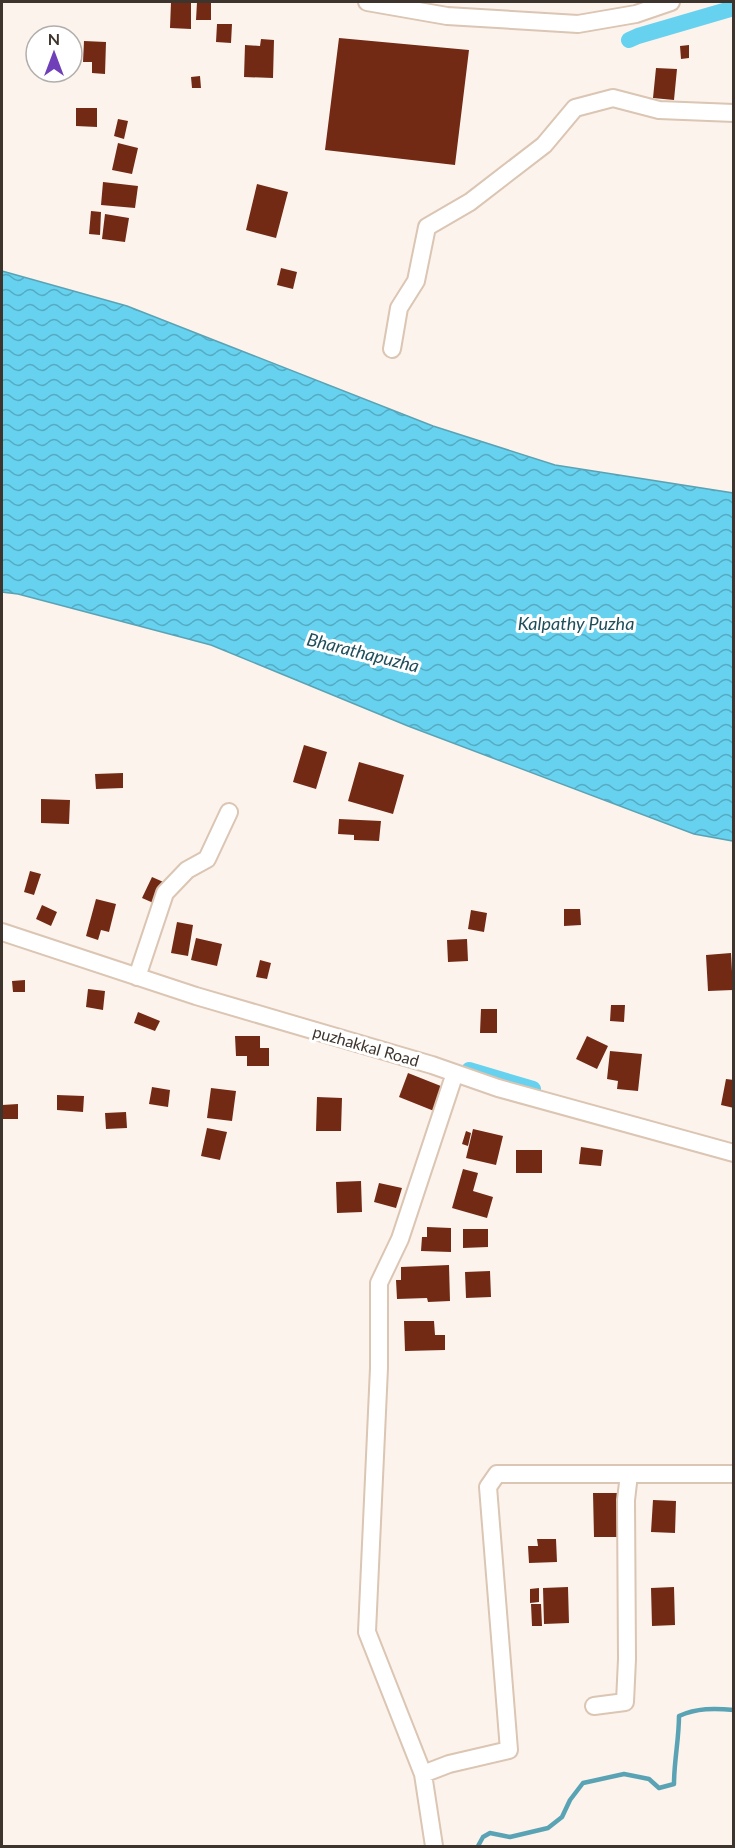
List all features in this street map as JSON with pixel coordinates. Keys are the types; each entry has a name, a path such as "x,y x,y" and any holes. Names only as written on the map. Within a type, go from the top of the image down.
{"street":[{"path":"367,2 578,24 636,14 671,2"},
{"path":"392,349 399,308 416,281 427,227 470,202 544,145 575,108 613,98 660,111 734,114"},
{"path":"138,977 165,893 187,870 207,859 229,812"},
{"name":"puzhakkal Road","path":"2,932 138,977 456,1073 498,1088 734,1154"},
{"path":"434,1846 423,1774 367,1632 379,1368 380,1283 400,1239 456,1073"},
{"path":"423,1774 448,1764 509,1750 488,1487 497,1474 734,1474"},
{"path":"594,1706 625,1702 626,1500 629,1474"}],"water":[{"name":"Kalpathy Puzha","path":"2,271 127,306 433,426 555,465 733,493 733,841 694,834 408,726 211,645 18,594 2,592"}],"building":[{"path":"171,2 191,2 191,29 170,28"},
{"path":"197,2 211,2 211,20 196,20"},
{"path":"217,24 232,24 231,43 216,42"},
{"path":"339,38 469,50 455,165 325,150"},
{"path":"261,39 274,40 273,78 244,77 245,45 260,46"},
{"path":"84,41 106,42 105,74 92,73 92,62 84,62"},
{"path":"689,45 689,58 681,59 680,46"},
{"path":"656,68 677,69 674,100 653,98"},
{"path":"200,76 201,88 192,88 191,77"},
{"path":"76,108 97,108 97,127 76,126"},
{"path":"118,119 128,121 124,139 114,136"},
{"path":"118,143 138,148 132,174 112,170"},
{"path":"103,182 138,186 135,208 101,205"},
{"path":"257,184 288,192 276,238 246,230"},
{"path":"91,211 101,212 100,235 89,234"},
{"path":"105,214 129,218 125,242 102,239"},
{"path":"281,268 297,272 293,289 277,285"},
{"path":"304,745 327,752 316,789 293,782"},
{"path":"359,762 404,775 393,814 348,801"},
{"path":"123,773 123,788 96,789 95,774"},
{"path":"41,799 70,800 69,824 41,823"},
{"path":"339,819 381,821 379,841 354,840 354,835 338,834"},
{"path":"30,871 41,874 34,895 24,892"},
{"path":"152,877 168,884 158,905 142,898"},
{"path":"96,899 116,904 109,932 101,930 98,940 86,936"},
{"path":"42,905 57,912 51,926 36,919"},
{"path":"564,909 580,909 581,925 564,926"},
{"path":"471,910 487,913 484,932 468,929"},
{"path":"177,922 193,925 188,956 171,953"},
{"path":"196,938 222,944 217,966 191,960"},
{"path":"467,939 468,961 448,962 447,940"},
{"path":"731,953 733,990 708,991 706,955"},
{"path":"260,960 271,963 267,979 256,977"},
{"path":"25,980 25,992 13,992 12,981"},
{"path":"88,989 105,991 103,1010 86,1007"},
{"path":"611,1005 625,1005 624,1022 610,1021"},
{"path":"481,1009 497,1009 497,1033 480,1033"},
{"path":"138,1012 160,1021 155,1031 134,1023"},
{"path":"235,1036 260,1036 260,1048 269,1048 269,1066 247,1066 247,1056 236,1056"},
{"path":"587,1036 608,1046 597,1069 576,1059"},
{"path":"610,1051 642,1054 638,1091 617,1089 618,1081 607,1079"},
{"path":"408,1073 456,1092 439,1113 399,1097"},
{"path":"726,1079 734,1080 734,1108 721,1105"},
{"path":"152,1087 170,1090 168,1107 149,1104"},
{"path":"211,1088 236,1091 232,1121 207,1118"},
{"path":"57,1095 84,1096 83,1112 57,1110"},
{"path":"317,1097 342,1098 341,1131 316,1131"},
{"path":"18,1104 18,1119 2,1119 2,1105"},
{"path":"126,1112 127,1128 106,1129 105,1113"},
{"path":"207,1128 227,1132 220,1160 201,1156"},
{"path":"473,1129 503,1136 496,1165 466,1158"},
{"path":"466,1131 471,1133 468,1146 462,1144"},
{"path":"581,1147 603,1150 601,1166 579,1164"},
{"path":"516,1150 542,1150 542,1173 516,1173"},
{"path":"463,1169 478,1173 473,1191 493,1197 487,1218 452,1208"},
{"path":"361,1181 362,1212 337,1213 336,1182"},
{"path":"379,1183 402,1188 396,1208 374,1202"},
{"path":"427,1227 451,1228 451,1252 421,1251 422,1237 427,1237"},
{"path":"463,1229 488,1229 488,1247 463,1248"},
{"path":"449,1265 450,1301 428,1302 427,1298 397,1299 396,1280 401,1280 401,1267"},
{"path":"490,1271 491,1297 466,1298 465,1272"},
{"path":"404,1321 434,1321 435,1335 445,1335 445,1350 405,1351"},
{"path":"593,1493 618,1493 619,1537 594,1537"},
{"path":"653,1500 676,1501 675,1533 651,1532"},
{"path":"537,1539 556,1539 557,1562 529,1563 528,1546 538,1546"},
{"path":"568,1587 569,1623 544,1624 543,1588"},
{"path":"674,1587 675,1625 652,1626 651,1588"},
{"path":"539,1588 539,1602 530,1603 530,1589"},
{"path":"531,1604 541,1604 542,1626 532,1626"}],"waterway":[{"path":"629,40 734,8"},
{"path":"469,1070 533,1089"},
{"path":"478,1846 483,1837 490,1833 510,1837 548,1828 562,1817 570,1800 583,1783 624,1774 649,1779 659,1788 674,1784 679,1716 706,1709 734,1710"}],"water label":[{"name":"Bharathapuzha","path":"363,653"}]}
